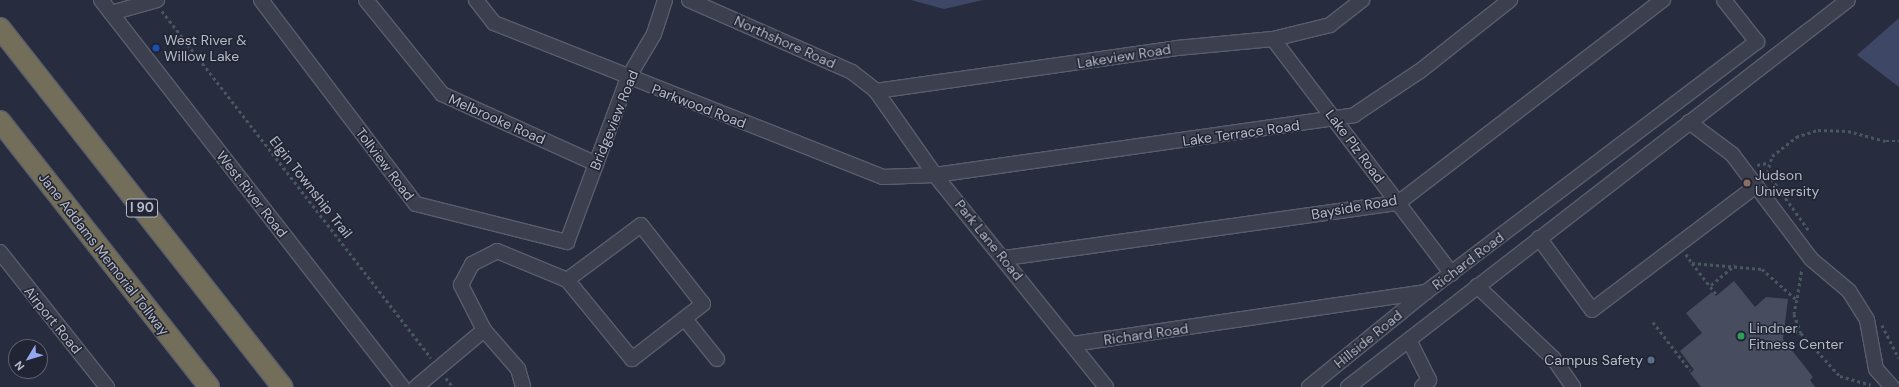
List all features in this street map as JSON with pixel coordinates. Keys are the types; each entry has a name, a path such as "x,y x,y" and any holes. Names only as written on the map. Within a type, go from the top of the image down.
{"highway":[{"name":"I 90","path":"0,28 283,387"},
{"name":"Jane Addams Memorial Tollway","path":"0,121 209,387"}],"street":[{"name":"West River Road","path":"102,0 114,6 402,387"},
{"name":"Tollview Road","path":"261,0 416,204 567,242"},
{"name":"Melbrooke Road","path":"366,0 442,94 596,164"},
{"name":"Parkwood Road","path":"476,0 494,23 628,78 883,177 935,174"},
{"name":"Bridgeview Road","path":"567,242 628,78 654,34 665,0"},
{"name":"Northshore Road","path":"689,0 852,72 876,91"},
{"name":"Lakeview Road","path":"876,91 1177,48 1273,39 1330,25 1362,0"},
{"name":"Lake Terrace Road","path":"935,174 1335,120 1354,116 1378,103 1510,0"},
{"name":"Bayside Road","path":"1005,258 1398,203 1663,0"},
{"name":"Richard Road","path":"1073,344 1426,292 1452,274 1757,42 1724,0"},
{"path":"1348,387 1848,0"},
{"path":"114,6 156,1"},
{"name":"Lake Plz Road","path":"1273,39 1452,274"},
{"name":"Park Lane Road","path":"876,91 935,174 1005,258 1106,387"},
{"path":"1690,122 1732,154 1811,259 1849,291 1859,306 1873,341 1876,369 1892,387"},
{"path":"1539,238 1592,310 1756,186"},
{"path":"523,387 518,369 484,330 461,285 472,264 496,251 566,280 632,359 703,304 641,225 566,280"},
{"name":"Airport Road","path":"1,257 107,387"},
{"path":"1477,286 1553,358 1573,387"},
{"name":"Hillside Road","path":"1310,387 1426,292"},
{"path":"685,319 717,359"},
{"path":"416,387 484,330"},
{"path":"1409,340 1429,380 1422,387"}],"path":[{"name":"Elgin Township Trail","path":"156,1 453,387"},
{"path":"1754,167 1768,163 1796,137 1818,130 1848,131 1886,141 1899,141"},
{"path":"1768,163 1767,173 1812,236"},
{"path":"1679,244 1716,294"},
{"path":"1692,263 1735,265 1762,269 1797,300"},
{"path":"1800,264 1802,269 1794,314 1801,333 1840,376 1892,387"},
{"path":"1711,286 1735,265"},
{"path":"1880,319 1899,358"},
{"path":"1653,322 1690,370"},
{"path":"1789,328 1801,333"}],"water":[{"path":"911,0 983,0 944,9"},
{"path":"1899,18 1899,87 1857,55"}],"building":[{"name":"Lindner Fitness Center","path":"1734,281 1755,307 1766,297 1788,299 1783,339 1813,377 1810,380 1815,387 1701,387 1690,373 1694,370 1680,351 1702,333 1686,313 1712,292 1716,296"}],"place":[{"name":"West River & Willow Lake","path":"156,48"},
{"name":"Judson University","path":"1747,183"},
{"name":"Lindner Fitness Center","path":"1741,336"},
{"name":"Campus Safety","path":"1651,360"}]}
